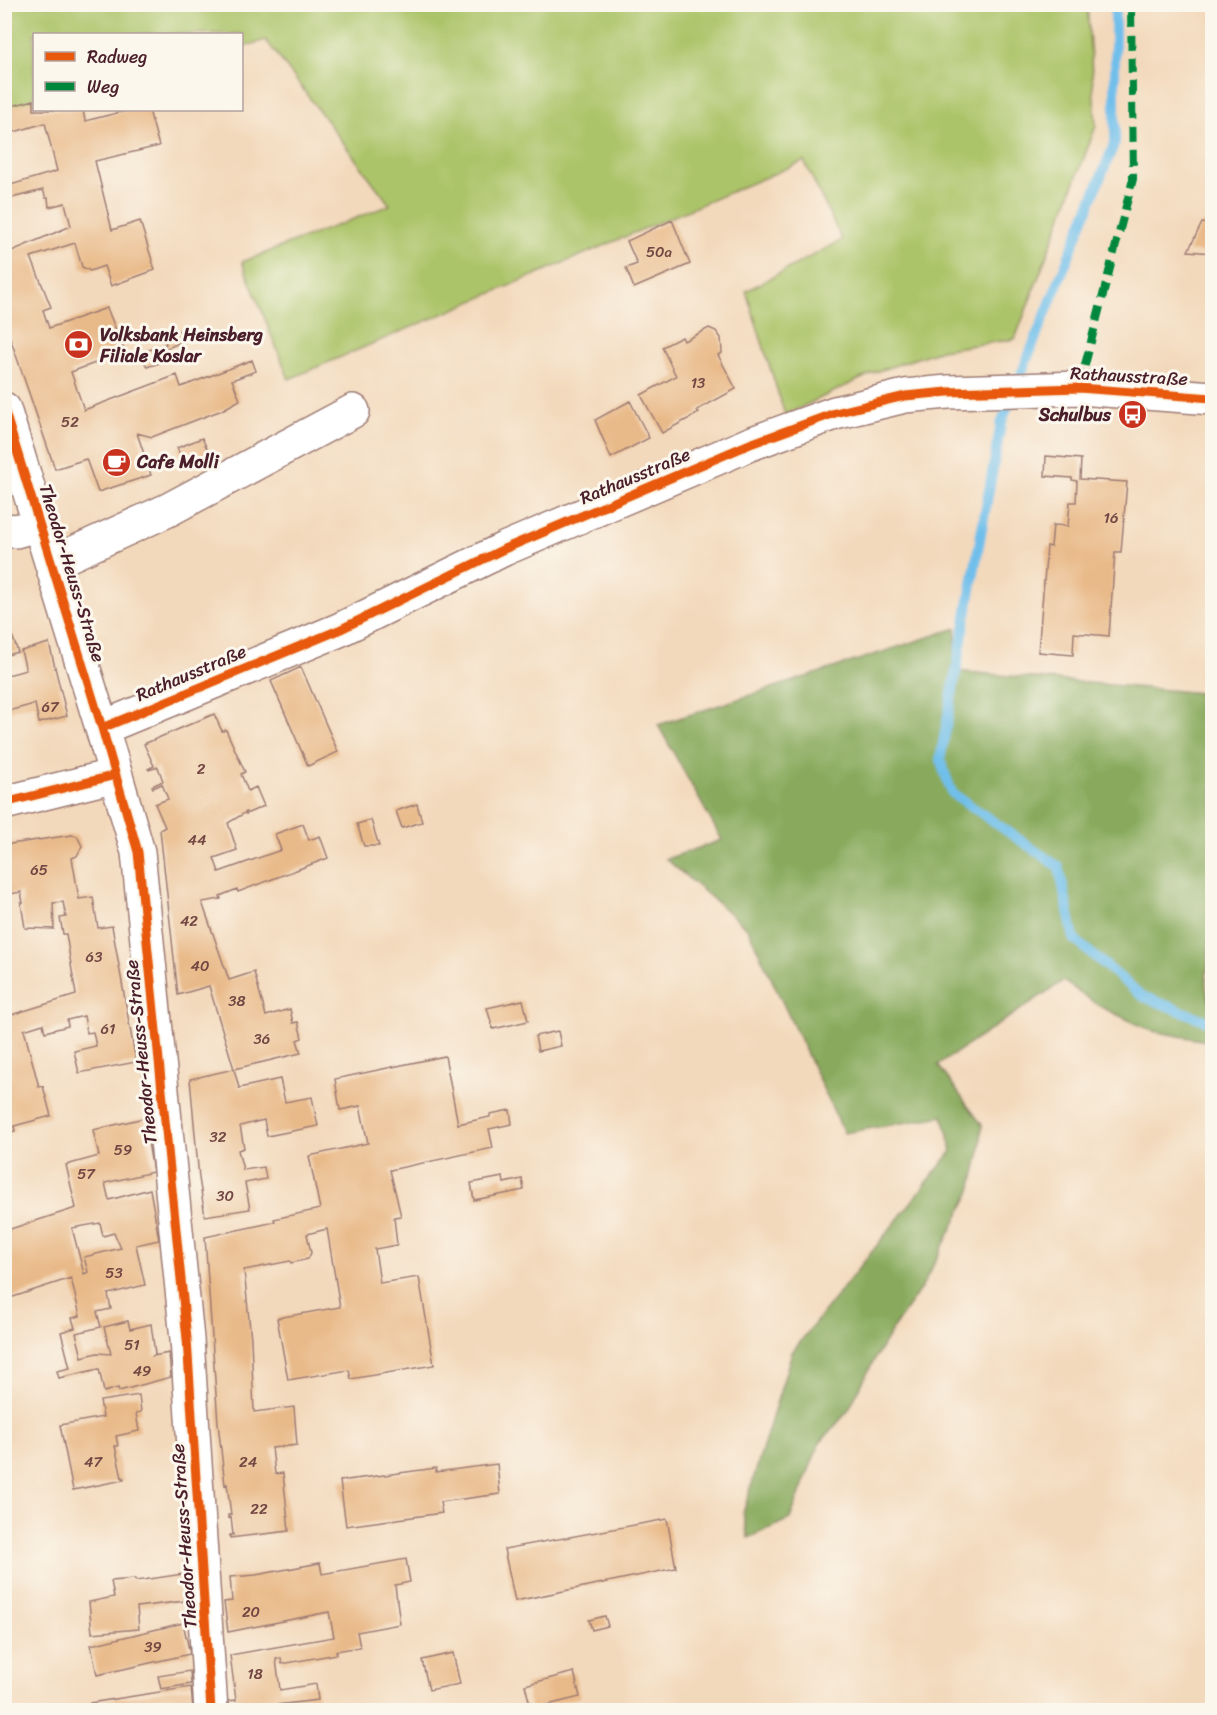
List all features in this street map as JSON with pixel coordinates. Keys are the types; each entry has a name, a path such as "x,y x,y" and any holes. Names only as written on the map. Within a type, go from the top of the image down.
{"street":[{"name":"Rathausstraße","path":"102,728 339,630 504,549 750,444 835,413 905,396 948,392 1079,388 1212,398"},
{"name":"Theodor-Heuss-Straße","path":"4,409 138,852 184,1304 211,1710"},
{"path":"52,563 168,510 353,411"},
{"path":"4,530 16,531 40,524"},
{"path":"4,803 116,775"}],"green space":[{"path":"1087,4 1096,126 1015,339 941,350 875,372 785,415 746,291 842,240 804,161 289,379 242,262 390,205 266,40 243,47 243,33 33,33 33,107 5,115 5,5"},
{"path":"956,628 955,671 1212,694 1212,902 1206,985 1212,1017 1212,1042 1152,1031 1101,1007 1063,981 938,1065 982,1125 980,1151 971,1191 923,1285 873,1362 848,1411 819,1444 790,1519 748,1538 743,1513 792,1352 952,1151 943,1116 844,1133 748,929 666,859 722,840 658,725"}],"building":[{"path":"33,100 33,111 83,111 85,121 125,111 149,111 159,146 95,161 112,230 140,221 155,270 111,286 104,266 90,271 82,267 75,243 31,257 51,307 43,310 49,328 107,308 125,352 71,372 84,410 177,375 181,387 252,360 256,371 232,380 240,400 222,410 152,437 137,433 151,475 98,492 86,459 55,469 4,320 4,246 7,253 71,226 65,203 49,207 48,198 43,190 4,200 4,187 57,171 45,123 4,135 4,108"},
{"path":"1212,216 1212,253 1188,251 1202,223 1209,224"},
{"path":"672,220 690,264 634,288 626,268 637,264 627,241"},
{"path":"709,328 716,331 721,338 722,353 718,355 736,389 697,410 699,413 662,433 641,395 676,376 662,347 682,337 684,341"},
{"path":"183,329 187,340 167,348 171,359 147,367 140,353 166,344 163,337"},
{"path":"630,401 649,438 611,458 595,420"},
{"path":"202,438 210,455 185,466 177,448"},
{"path":"1046,456 1081,459 1080,479 1127,482 1121,552 1115,552 1109,636 1074,633 1073,655 1038,652 1047,546 1051,547 1053,525 1068,526 1070,502 1076,502 1077,481 1072,478 1045,476"},
{"path":"4,613 18,652 4,656"},
{"path":"49,643 67,716 39,723 35,704 4,712 4,676 26,670 21,651"},
{"path":"301,667 338,752 308,766 271,681"},
{"path":"214,714 222,731 226,730 245,772 241,774 248,791 256,787 264,806 246,814 246,812 228,823 237,850 214,858 219,872 281,850 275,834 303,824 309,840 320,836 328,858 238,892 237,889 220,896 221,899 202,902 229,980 254,972 266,1016 290,1009 293,1023 298,1022 302,1038 297,1040 301,1053 234,1069 209,986 178,995 160,830 165,827 155,804 168,799 162,784 153,788 152,786 163,781 158,767 148,769 154,766 144,744"},
{"path":"417,804 422,822 402,828 396,811"},
{"path":"371,820 379,846 364,846 357,824"},
{"path":"77,836 82,846 77,856 72,858 79,899 93,897 98,928 112,926 136,1062 79,1073 74,1051 96,1046 93,1032 87,1033 84,1016 67,1020 68,1026 45,1032 43,1024 24,1030 39,1087 43,1086 51,1116 14,1126 15,1131 4,1134 4,1103 8,1102 6,1095 8,1094 4,1080 4,1017 76,995 66,934 63,934 60,918 66,917 63,902 53,903 54,929 25,928 21,892 4,895 4,845"},
{"path":"523,1000 528,1021 493,1029 487,1008"},
{"path":"558,1031 561,1046 538,1051 535,1036"},
{"path":"445,1056 458,1124 510,1110 512,1124 489,1129 493,1148 390,1170 401,1216 394,1217 397,1245 375,1249 380,1283 419,1277 434,1365 351,1379 349,1370 288,1380 277,1318 340,1307 327,1229 307,1234 311,1253 308,1259 244,1270 251,1339 254,1412 294,1407 297,1445 272,1448 275,1474 283,1473 289,1531 230,1538 230,1535 233,1535 231,1517 228,1518 228,1515 231,1515 218,1423 205,1237 275,1222 274,1219 320,1209 309,1156 368,1143 360,1106 340,1110 335,1079"},
{"path":"234,1069 239,1088 280,1079 285,1102 312,1097 318,1126 267,1136 264,1120 240,1126 244,1148 238,1150 243,1170 264,1167 266,1179 245,1183 250,1209 205,1216 199,1178 190,1079"},
{"path":"144,1118 153,1172 105,1183 109,1200 150,1189 159,1240 136,1245 145,1285 108,1294 111,1309 97,1312 101,1327 76,1333 82,1357 97,1353 111,1354 104,1327 128,1321 130,1329 151,1324 155,1354 153,1356 169,1353 171,1377 119,1391 118,1388 104,1392 99,1369 59,1378 57,1371 70,1368 61,1332 75,1328 72,1318 80,1316 71,1278 4,1300 4,1231 76,1208 66,1165 99,1156 93,1130","holes":["100,1223 103,1236 114,1233 121,1248 84,1257 88,1272 84,1274 72,1228"]},
{"path":"503,1177 504,1183 522,1179 524,1190 474,1200 471,1183"},
{"path":"139,1395 141,1412 136,1413 139,1431 116,1436 118,1446 115,1446 124,1480 73,1490 60,1425 103,1417 100,1401"},
{"path":"497,1464 500,1494 440,1502 442,1513 346,1526 340,1481 436,1468 436,1472"},
{"path":"667,1519 676,1568 515,1601 504,1549"},
{"path":"406,1559 410,1582 395,1585 400,1624 357,1632 360,1647 336,1651 337,1654 282,1664 281,1658 276,1659 280,1690 316,1684 318,1700 268,1706 268,1710 230,1710 229,1701 236,1700 230,1655 334,1637 329,1612 228,1632 224,1602 232,1601 230,1577 256,1575 320,1563 322,1574"},
{"path":"183,1574 185,1601 137,1607 139,1629 92,1633 89,1602 114,1597 111,1581 135,1579 136,1581"},
{"path":"605,1616 608,1626 592,1630 589,1620"},
{"path":"183,1623 190,1654 97,1675 91,1645"},
{"path":"453,1653 460,1684 429,1690 422,1660"},
{"path":"190,1671 191,1684 161,1689 158,1676"},
{"path":"574,1672 580,1697 531,1709 525,1685"},
{"path":"191,1687 193,1710 91,1710 90,1703"}],"waterway":[{"path":"1115,4 1115,142 1001,424 940,760 952,793 1059,867 1074,939 1142,996 1212,1023"}],"marked path":[{"path":"1079,388 1133,179 1131,4"}],"cycle path":[{"path":"102,728 339,630 504,549 750,444 835,413 905,396 948,392 1079,388 1212,398"},
{"path":"4,409 138,852 187,1339 211,1710"},
{"path":"4,803 116,775"}],"place":[{"name":"Volksbank Heinsberg Filiale Koslar","path":"79,345"},
{"name":"Schulbus","path":"1132,415"},
{"name":"Cafe Molli","path":"116,462"}]}
